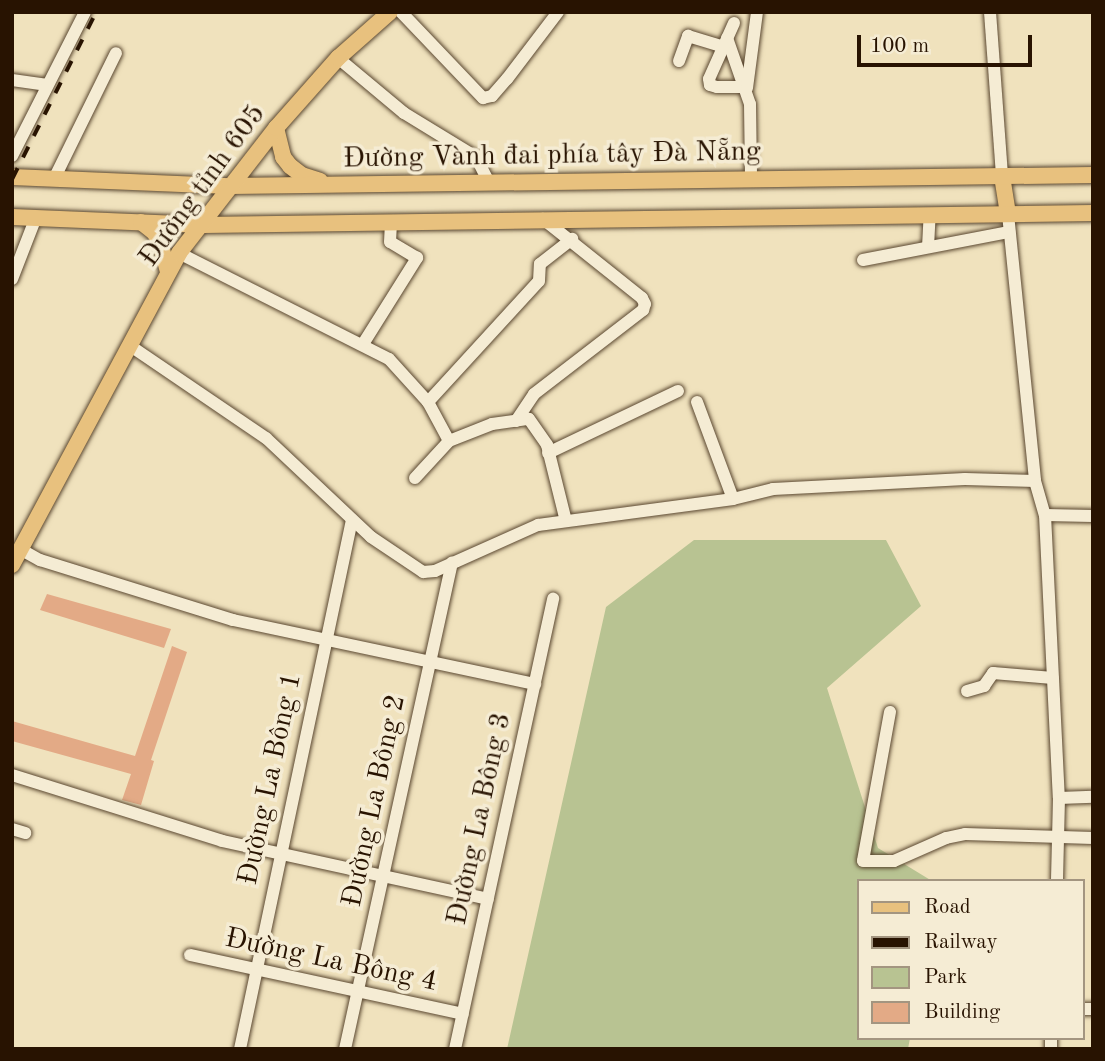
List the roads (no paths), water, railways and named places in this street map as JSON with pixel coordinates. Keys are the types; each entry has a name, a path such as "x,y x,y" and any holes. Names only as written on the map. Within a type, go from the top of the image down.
{"main road":[{"name":"Đường tỉnh 605","path":"12,565 132,347 179,253 276,128 338,58 390,12"},
{"path":"276,128 280,150 290,166 302,175 335,186"},
{"name":"Đường Vành đai phía tây Đà Nẵng","path":"12,177 230,186 335,186 1093,175"},
{"path":"1002,176 1008,214"},
{"path":"12,217 203,225 1093,213"},
{"path":"141,222 154,232 160,242 168,272"}],"street":[{"path":"12,156 85,12"},
{"path":"401,12 484,98 492,96 507,79 558,12"},
{"path":"745,91 757,12"},
{"path":"990,12 1002,176"},
{"path":"734,23 709,79 710,85 745,91"},
{"path":"679,61 688,36 725,42"},
{"path":"725,42 750,104 751,178"},
{"path":"55,177 116,53"},
{"path":"338,58 404,113 476,157 490,184"},
{"path":"12,79 46,85"},
{"path":"928,247 930,214"},
{"path":"1008,214 1035,481 1045,514 1059,798 1056,879"},
{"path":"12,279 36,217"},
{"path":"516,421 534,394 644,307 642,298 572,239 542,219"},
{"path":"363,344 417,258 390,242 391,224"},
{"path":"863,260 1009,232"},
{"path":"428,402 539,281 540,264 572,239"},
{"path":"179,253 390,359 428,402 449,442"},
{"path":"132,347 266,439 371,537 419,571 435,572 538,525 733,499 773,489 965,479 1035,481"},
{"path":"548,453 678,391"},
{"path":"696,402 733,499"},
{"path":"415,478 449,442 492,424 529,419 548,453 566,522"},
{"path":"1045,514 1093,516"},
{"name":"Đường La Bông 1","path":"240,1049 352,520"},
{"path":"20,550 40,560 233,620 535,684"},
{"name":"Đường La Bông 2","path":"345,1049 452,563"},
{"name":"Đường La Bông 3","path":"455,1049 553,599"},
{"path":"967,691 985,686 993,673 1053,678"},
{"path":"890,712 863,861 894,861 946,838 965,834 1093,838"},
{"path":"12,775 222,841 488,899"},
{"path":"1059,798 1093,797"},
{"name":"Đường La Bông 4","path":"190,956 463,1014"}],"railway":[{"path":"12,179 96,12"}]}
